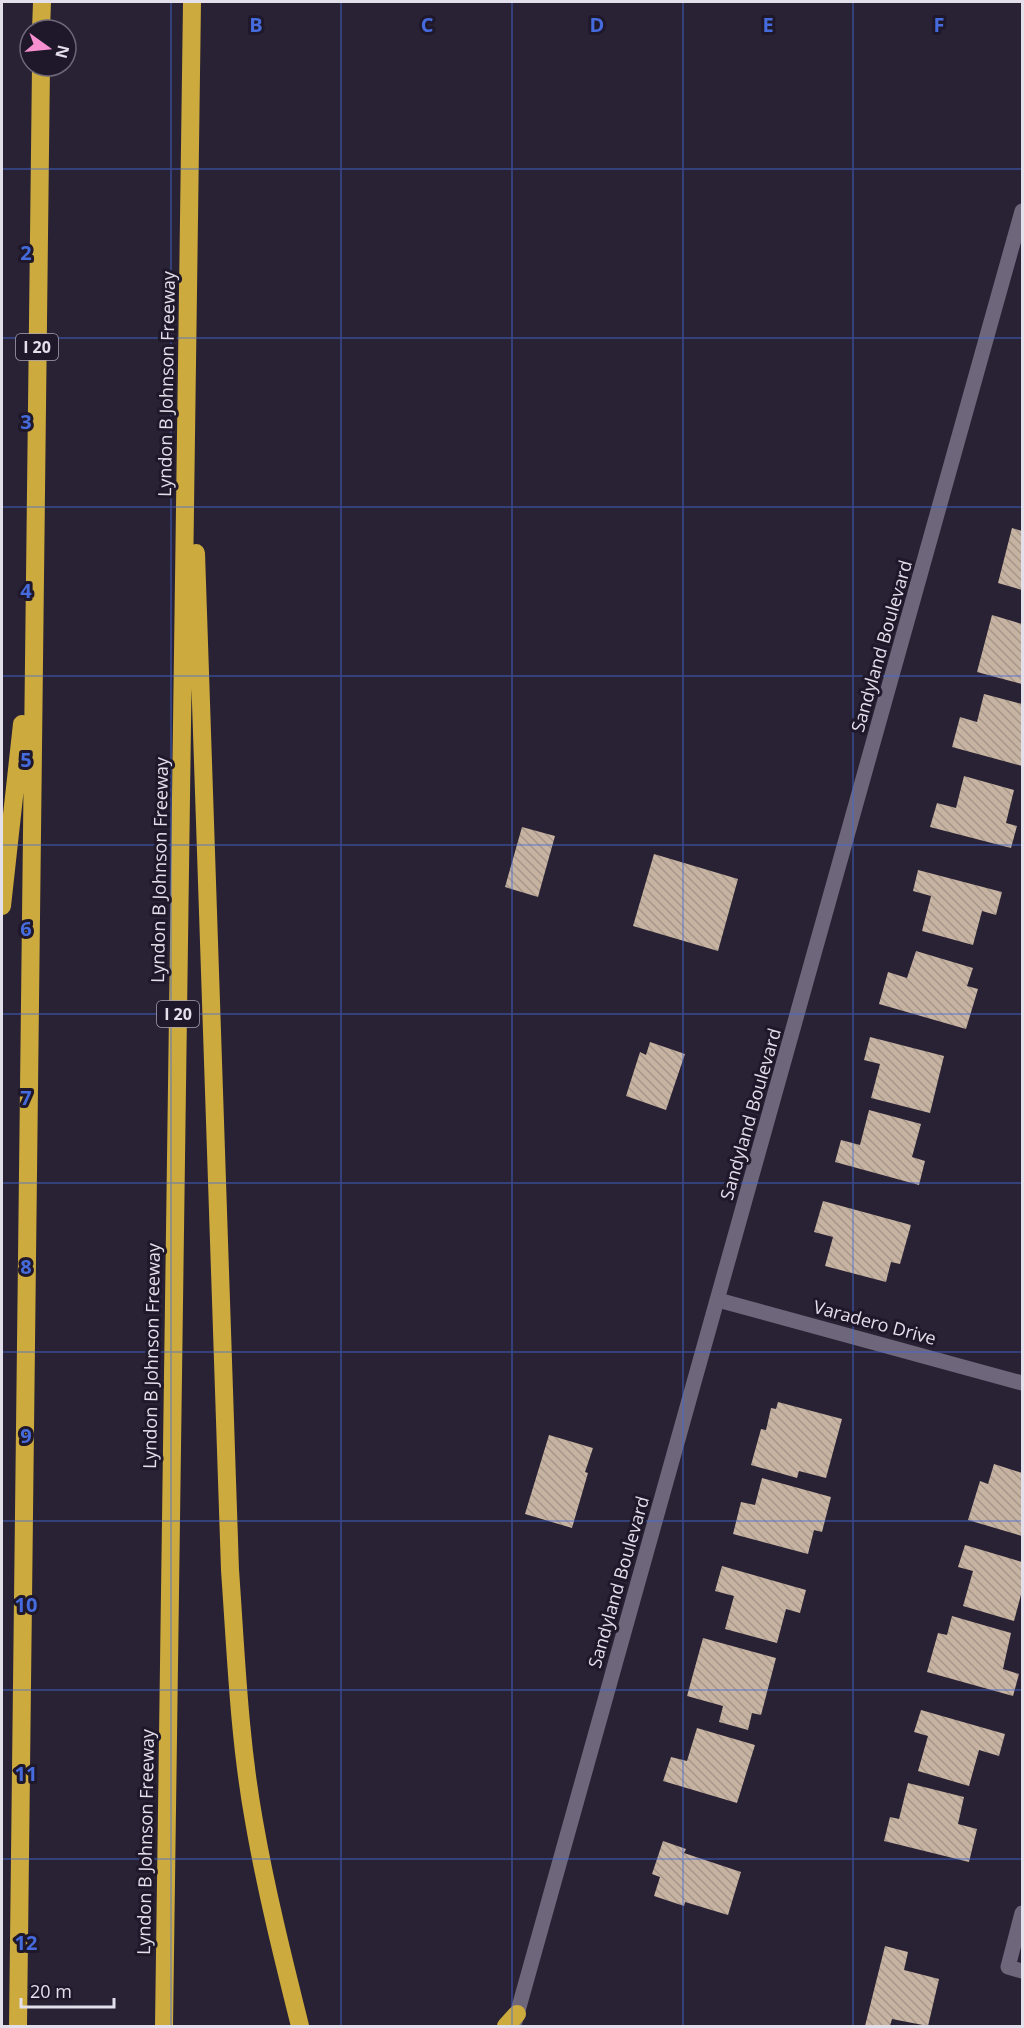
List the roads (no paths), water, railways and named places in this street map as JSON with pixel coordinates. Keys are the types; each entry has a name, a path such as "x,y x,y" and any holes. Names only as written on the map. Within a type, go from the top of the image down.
{"highway":[{"path":"41,18 42,2"},
{"name":"Lyndon B Johnson Freeway","path":"164,2026 192,2"},
{"name":"I 20","path":"18,2026 41,78"},
{"path":"188,322 230,1570 241,1725 253,1820 270,1906 300,2026"},
{"path":"2,906 34,627"}],"street":[{"name":"Sandyland Boulevard","path":"512,2022 718,1300 1023,212"},
{"name":"Varadero Drive","path":"718,1300 1023,1383"},
{"path":"1015,1969 1023,1913"}]}
